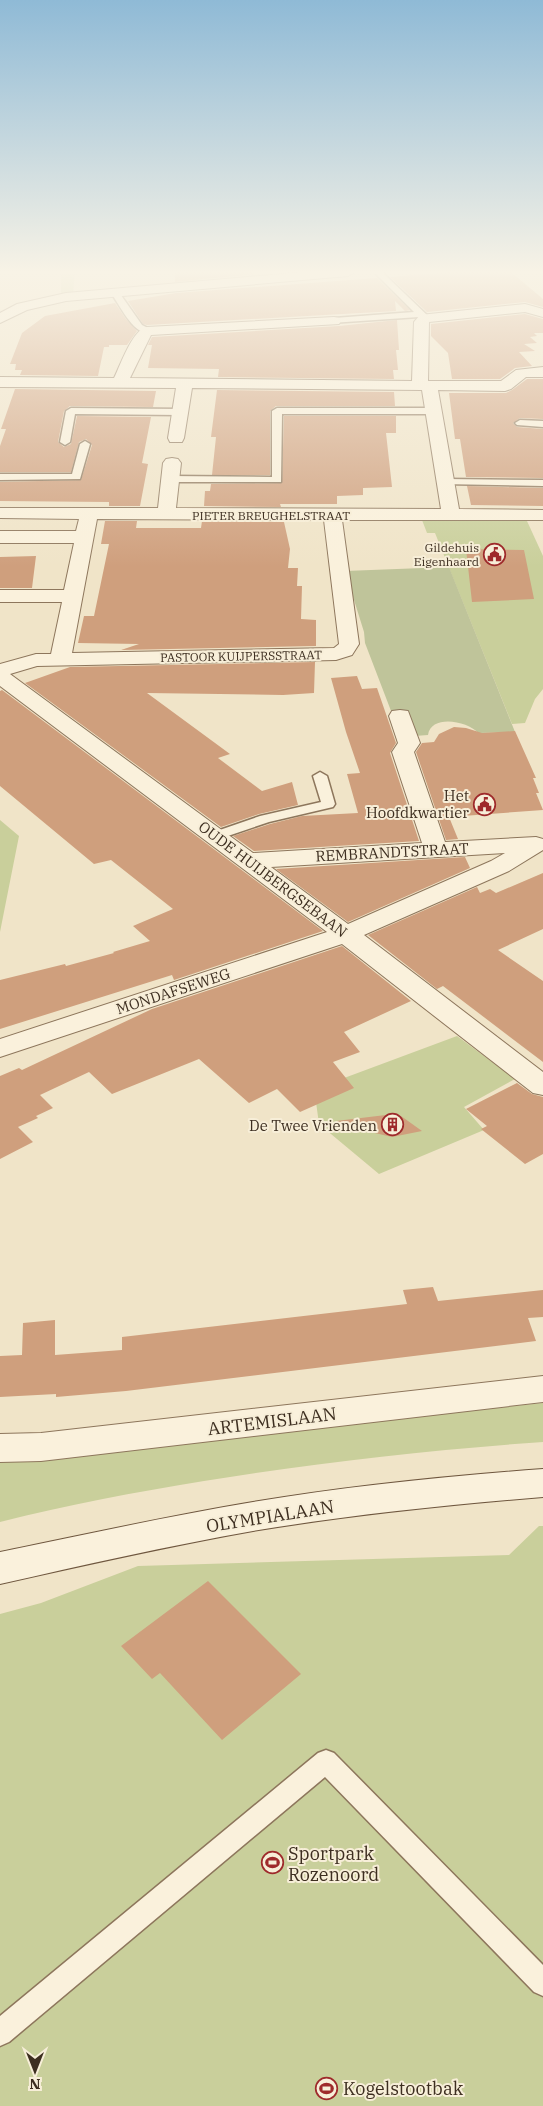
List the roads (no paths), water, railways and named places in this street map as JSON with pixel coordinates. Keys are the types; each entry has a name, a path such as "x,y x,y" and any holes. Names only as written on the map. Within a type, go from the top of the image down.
{"street":[{"path":"120,382 126,370"},
{"path":"423,370 424,385 433,411 452,515"},
{"path":"0,382 505,386 514,375 528,372 543,372"},
{"path":"176,438 185,383"},
{"path":"166,514 171,471"},
{"name":"PIETER BREUGHELSTRAAT","path":"0,513 543,515"},
{"path":"60,660 88,514"},
{"name":"PASTOOR KUIJPERSSTRAAT","path":"0,670 36,660 336,654 345,651 349,644 332,515"},
{"path":"0,537 84,537"},
{"path":"0,596 72,596"},
{"name":"OUDE HUIJBERGSEBAAN","path":"0,676 346,934 543,1086"},
{"path":"400,716 408,743 403,752 436,850"},
{"name":"REMBRANDTSTRAAT","path":"248,861 540,844"},
{"name":"REMBRANDTSTRAAT","path":"346,934 500,866 540,844"},
{"name":"MONDAFSEWEG","path":"0,1048 346,934"},
{"name":"ARTEMISLAAN","path":"0,1448 41,1447 543,1390"},
{"name":"OLYMPIALAAN","path":"0,1568 123,1542 287,1511 482,1487 543,1483"}],"lane":[{"path":"65,442 71,411 181,412"},
{"path":"171,471 276,480 277,411 433,411"},
{"path":"520,424 543,424"},
{"path":"0,477 76,477 85,444"},
{"path":"446,482 543,483"},
{"path":"216,836 265,819 328,804 320,776"},
{"path":"0,2033 326,1761 543,1983"}],"place":[{"name":"Gildehuis Eigenhaard","path":"495,554"},
{"name":"Het Hoofdkwartier","path":"485,804"},
{"name":"De Twee Vrienden","path":"393,1125"},
{"name":"Sportpark Rozenoord","path":"272,1863"},
{"name":"Kogelstootbak","path":"327,2088"}]}
